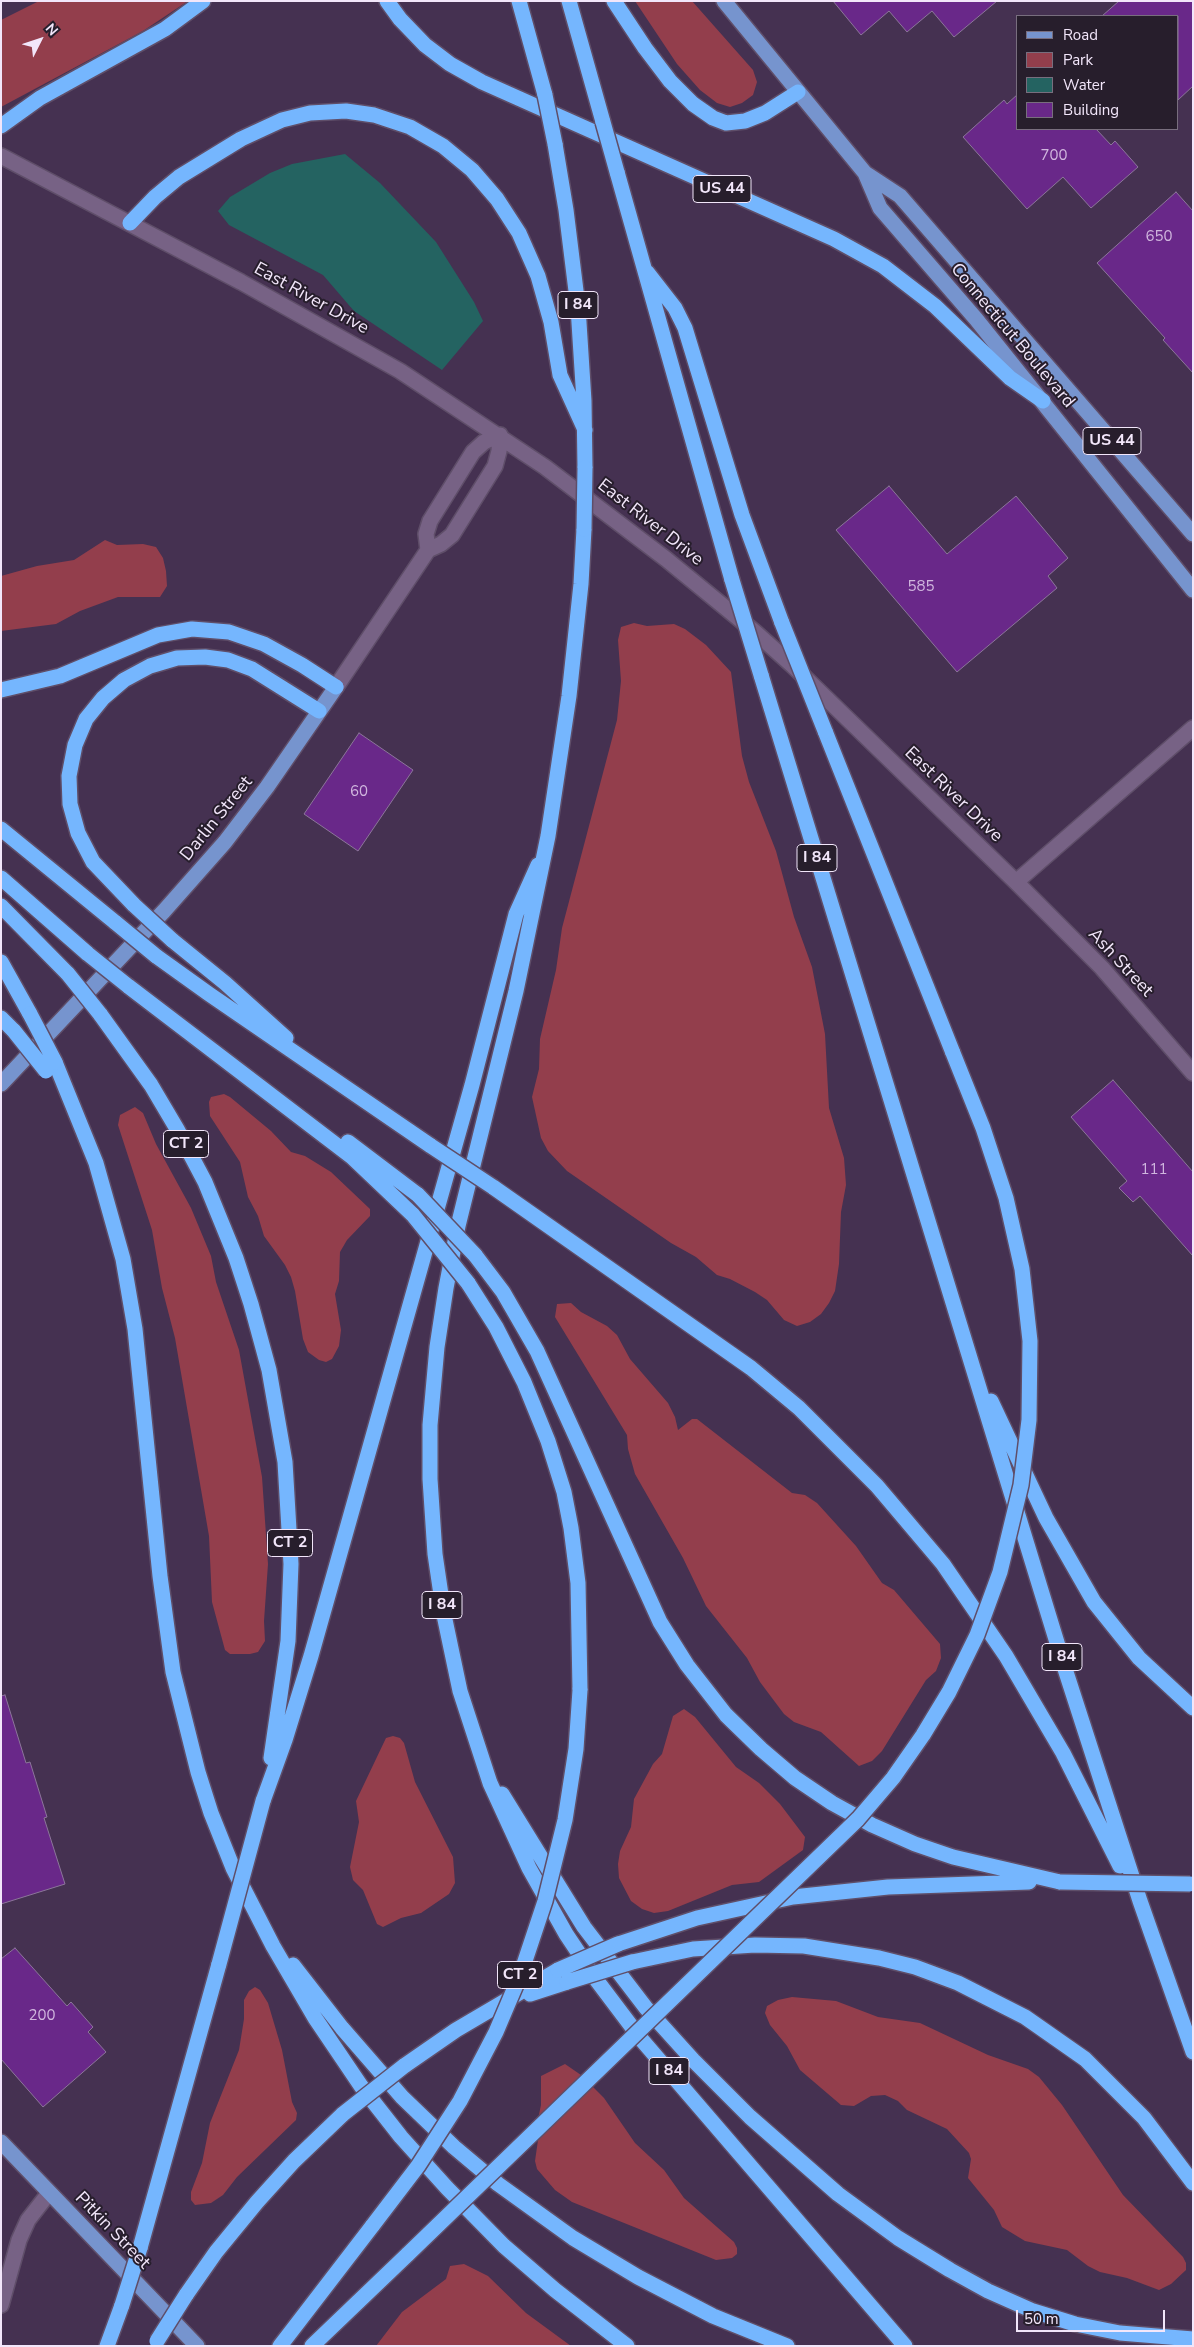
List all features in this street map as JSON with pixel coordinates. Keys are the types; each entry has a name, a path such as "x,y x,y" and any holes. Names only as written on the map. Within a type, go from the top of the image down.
{"highway":[{"path":"1,126 40,98 165,29 203,1"},
{"name":"US 44","path":"387,1 400,20 425,45 450,64 477,79 820,233 883,266 929,302 1010,378 1043,401"},
{"name":"I 84","path":"519,1 555,144 575,276 581,338 585,430 584,529 569,696 544,854 516,991 450,1267 439,1334 431,1409 430,1498 439,1587 458,1681 483,1763 504,1817 528,1868 559,1922 598,1982 660,2061 905,2346"},
{"name":"I 84","path":"568,1 732,580 1090,1748 1154,1945 1193,2052"},
{"path":"614,1 640,41 670,81 693,104 712,118 726,122 745,121 765,113 798,92"},
{"path":"130,224 155,197 179,177 241,139 276,122 310,113 339,111 374,115 404,124 437,142 460,159 488,187 511,220 537,271 551,322 560,374 585,430"},
{"path":"312,2346 858,1819 893,1778 923,1735 949,1692 977,1635 1000,1572 1021,1485 1029,1420 1030,1341 1022,1269 1009,1208 989,1145 782,624 742,515 687,333 675,308 645,269"},
{"path":"1,690 60,676 158,635 199,629 229,632 264,644 336,687"},
{"path":"319,711 252,669 228,660 204,657 177,658 150,666 124,680 103,698 86,719 75,746 69,776 70,804 78,833 93,862 134,905 172,940 225,983 331,1079"},
{"path":"1,829 156,956 331,1079 493,1187 677,1314 766,1380 848,1455 910,1522 976,1609 1046,1722 1112,1850 1154,1945"},
{"path":"263,1801 285,1740 311,1656 472,1085 516,914 528,884 544,854"},
{"name":"CT 2","path":"1,878 88,954 128,986 352,1157 413,1215 468,1283 501,1336 524,1382 545,1434 562,1484 571,1528 578,1583 580,1690 574,1764 565,1820 545,1901 521,1973 496,2032 460,2100 418,2166 280,2346"},
{"name":"CT 2","path":"1,906 68,974 100,1014 151,1085 205,1182 244,1280 272,1386 287,1478 291,1589 288,1634 281,1701 263,1801 140,2248 108,2346"},
{"path":"1,962 30,1014 50,1066"},
{"path":"1,1018 50,1066 69,1092 106,1194 129,1286 141,1376 162,1595 177,1692 211,1812 234,1868 263,1926 319,2024 361,2086 401,2137 447,2188 504,2246 555,2290 627,2346"},
{"path":"242,1074 338,1135 418,1195 475,1256 502,1292 542,1361 660,1622 687,1665 726,1715 755,1744 789,1773 832,1803 872,1825 915,1844 953,1857 1060,1882"},
{"path":"973,1368 988,1394 1050,1525 1094,1602 1139,1658 1193,1708"},
{"path":"483,1763 575,1912 624,1982 711,2078 770,2135 822,2181 876,2222 919,2251 1003,2299 1054,2318 1097,2329 1132,2335 1193,2339"},
{"path":"156,2343 216,2252 257,2202 294,2161 344,2114 404,2066 446,2036 504,2002 563,1976 618,1944 724,1911 806,1895 888,1887 1060,1882 1191,1884"},
{"path":"263,1926 342,2028 402,2097 488,2176 560,2229 638,2277 713,2316 786,2346"},
{"path":"563,1976 662,1954 755,1945 797,1946 874,1956 942,1976 1020,2014 1057,2037 1085,2059 1140,2114 1193,2183"}],"main road":[{"name":"Connecticut Boulevard","path":"724,1 865,173 880,208 1043,401 1193,590"},
{"name":"Connecticut Boulevard","path":"865,173 900,196 1193,534"},
{"name":"Darlin Street","path":"1,1084 164,911 225,842 262,795 336,687"},
{"name":"Pitkin Street","path":"1,2142 197,2346"}],"street":[{"name":"East River Drive","path":"1,156 355,344 500,435 666,558 755,632 884,753 1016,882"},
{"path":"428,550 426,534 430,521 473,452 484,442 500,435"},
{"name":"Darlin Street","path":"336,687 428,550 441,544 452,535 495,466 499,451 500,435"},
{"path":"1016,882 1193,728"},
{"name":"Ash Street","path":"1016,882 1102,968 1193,1073"},
{"path":"1,2305 19,2240 28,2220 49,2193"}],"green space":[{"path":"39,1 188,1 143,31 1,107 1,20"},
{"path":"635,1 692,1 753,70 757,82 753,95 742,103 730,107 717,103 700,90 677,64"},
{"path":"105,540 117,545 143,544 156,547 163,558 166,571 167,586 160,597 118,597 80,611 56,624 1,631 1,576 37,566 74,560"},
{"path":"634,623 647,626 674,624 685,629 706,645 731,672 742,756 749,782 776,851 794,917 812,967 825,1034 829,1108 844,1158 846,1185 841,1212 839,1264 835,1291 821,1314 810,1322 797,1326 784,1320 767,1300 730,1279 717,1275 696,1257 671,1243 567,1171 548,1151 541,1138 532,1097 539,1069 540,1039 556,970 562,928 617,720 621,681 618,640 621,627"},
{"path":"224,1094 271,1131 291,1152 305,1156 331,1172 370,1209 370,1216 347,1240 340,1252 339,1281 335,1294 341,1330 339,1346 332,1359 326,1362 319,1360 308,1352 303,1339 291,1277 285,1265 264,1236 258,1216 248,1197 240,1162 210,1116 209,1102 211,1097"},
{"path":"135,1107 143,1113 156,1144 191,1208 211,1256 216,1282 239,1350 262,1477 268,1564 264,1621 265,1641 258,1652 250,1654 230,1654 225,1650 212,1602 209,1536 175,1338 162,1288 152,1230 118,1125 120,1115"},
{"path":"571,1303 581,1312 607,1326 617,1335 630,1359 668,1403 675,1417 678,1430 692,1419 697,1419 792,1493 805,1495 817,1503 856,1546 882,1583 894,1590 940,1644 941,1658 936,1671 926,1680 882,1751 872,1761 859,1766 821,1732 794,1722 784,1714 760,1682 747,1658 706,1606 683,1558 635,1474 628,1449 627,1435 555,1317 557,1304"},
{"path":"684,1709 695,1717 736,1767 759,1783 780,1804 805,1837 803,1850 759,1882 732,1885 668,1911 654,1913 642,1909 631,1901 619,1878 618,1864 620,1851 631,1827 634,1799 653,1764 662,1754 673,1716"},
{"path":"393,1736 400,1738 404,1743 415,1782 453,1857 455,1883 449,1894 421,1913 401,1918 383,1927 377,1924 363,1890 353,1880 350,1867 359,1822 356,1801 386,1738"},
{"path":"255,1987 260,1990 268,2003 282,2050 292,2102 297,2113 296,2120 237,2177 223,2195 211,2203 195,2205 191,2200 191,2192 202,2163 210,2123 239,2050 244,2019 244,2000 249,1991"},
{"path":"792,1997 836,2001 878,2017 920,2023 988,2055 1028,2069 1039,2077 1062,2105 1123,2195 1183,2257 1186,2263 1186,2270 1171,2284 1159,2290 1127,2278 1100,2272 1088,2266 1067,2250 1025,2241 1002,2227 994,2210 968,2178 971,2159 969,2153 947,2129 907,2110 898,2101 885,2095 871,2096 854,2106 841,2105 800,2070 787,2046 770,2025 765,2013 767,2006 778,2000"},
{"path":"565,2064 581,2075 604,2098 635,2143 664,2170 684,2198 734,2242 737,2254 732,2258 716,2260 572,2202 555,2190 537,2169 535,2161 541,2105 541,2076"},
{"path":"464,2264 488,2276 526,2313 571,2346 376,2346 402,2312 446,2279 450,2266"}],"water":[{"path":"345,154 380,183 436,242 474,302 483,321 442,370 354,311 323,275 229,225 218,211 230,197 270,173 292,164"}],"building":[{"path":"833,1 997,1 954,37 932,11 907,32 889,11 861,35"},
{"path":"1119,1 1193,1 1193,86 1179,99 1179,15 1103,15"},
{"path":"1016,96 1016,130 1097,130 1111,145 1115,141 1138,167 1091,208 1063,177 1027,209 963,137 1004,100 1007,104"},
{"path":"1176,192 1193,211 1193,373 1163,340 1165,338 1097,263"},
{"path":"889,486 947,554 1016,496 1068,558 1048,576 1057,588 957,672 836,530"},
{"path":"359,733 413,770 358,851 304,814"},
{"path":"1113,1080 1193,1172 1193,1256 1140,1196 1133,1202 1119,1188 1127,1181 1071,1117"},
{"path":"5,1695 26,1763 30,1762 47,1817 44,1818 65,1884 1,1904 1,1696"},
{"path":"15,1948 67,2006 71,2002 93,2027 88,2032 106,2052 43,2107 1,2059 1,1959"}]}
